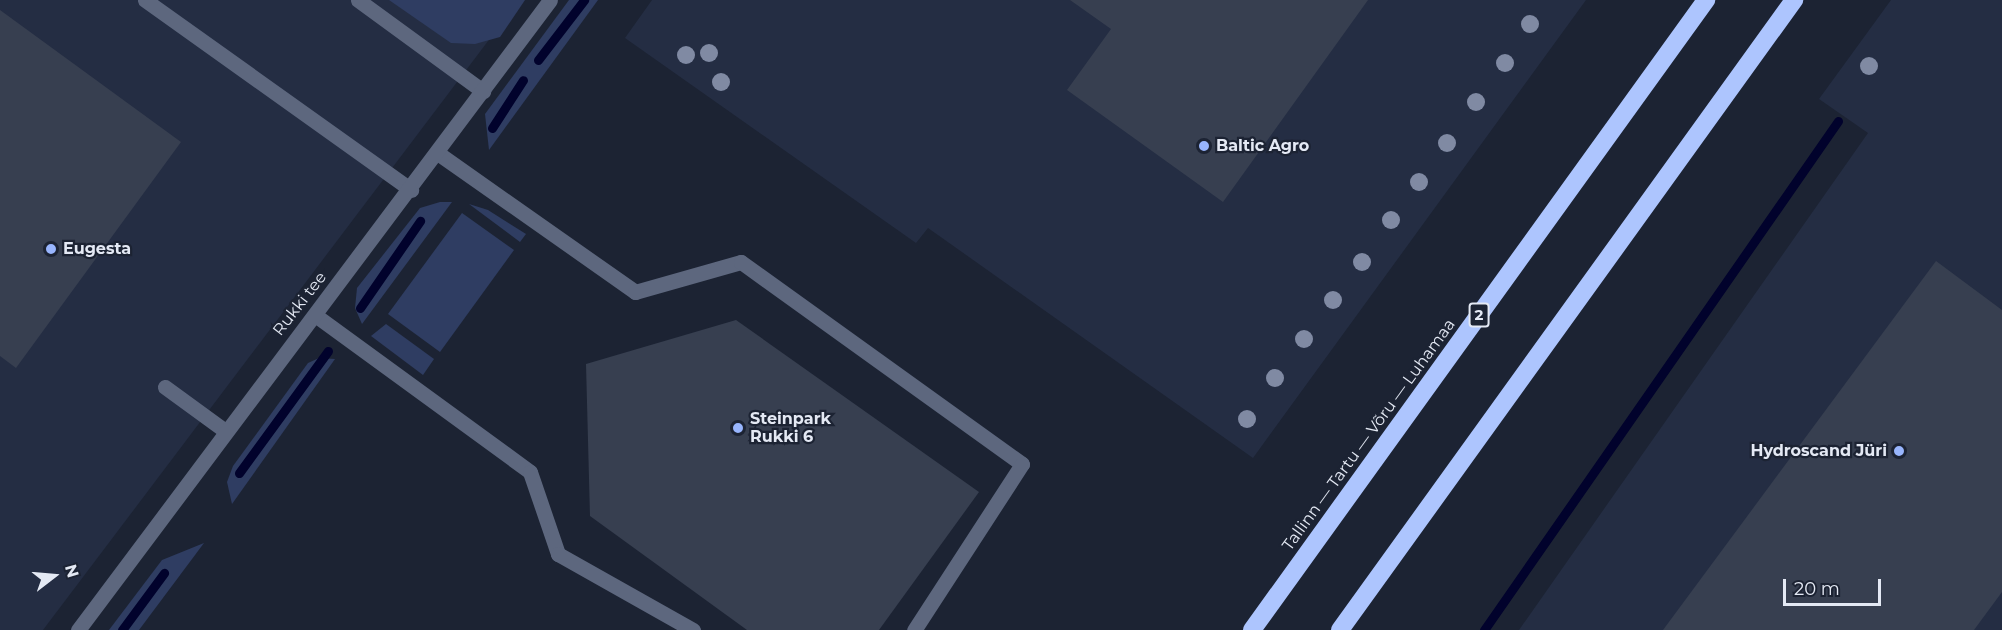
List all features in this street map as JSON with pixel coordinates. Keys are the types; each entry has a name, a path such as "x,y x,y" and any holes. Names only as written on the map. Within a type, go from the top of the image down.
{"highway":[{"name":"Tallinn — Tartu — Võru — Luhamaa","path":"1252,630 1706,0"},
{"path":"1340,630 1794,0"}],"street":[{"path":"145,0 411,190"},
{"path":"358,0 483,91"},
{"name":"Rukki tee","path":"78,630 224,430 439,154 550,0"},
{"path":"439,154 635,292 741,262 1022,464 914,630"},
{"path":"315,315 530,472 558,554 693,630"},
{"path":"165,387 224,430"}],"shaded area":[{"path":"0,0 519,0 43,630 0,630"},
{"path":"389,0 525,0 500,37 475,44 451,43"},
{"path":"569,0 598,0 489,150 485,114"},
{"path":"652,0 1586,0 1253,458 928,228 916,243 625,38"},
{"path":"1891,0 2002,0 2002,630 1519,630 1868,133 1819,99"},
{"path":"440,202 452,202 362,324 355,308 357,288 420,208"},
{"path":"469,204 488,210 526,234 520,242"},
{"path":"462,213 514,250 440,352 388,314"},
{"path":"386,324 434,359 423,375 371,336"},
{"path":"319,358 335,359 232,504 227,482 233,466 308,363"},
{"path":"204,543 139,630 109,630 162,560"}],"building":[{"name":"Baltic Agro","path":"1070,0 1368,0 1223,202 1067,90 1111,29"},
{"name":"Eugesta","path":"0,10 181,142 16,368 0,356"},
{"name":"Hydroscand Jüri","path":"1936,261 2002,310 2002,592 1974,630 1663,630"},
{"name":"Steinpark Rukki 6","path":"736,320 979,492 879,630 747,630 590,516 586,364"}],"waterway":[{"path":"538,60 584,0"},
{"path":"492,128 523,80"},
{"path":"1484,630 1838,121"},
{"path":"360,308 420,221"},
{"path":"239,473 328,351"},
{"path":"122,630 164,573"}],"place":[{"name":"Baltic Agro","path":"1204,146"},
{"name":"Eugesta","path":"51,249"},
{"name":"Steinpark Rukki 6","path":"738,428"},
{"name":"Hydroscand Jüri","path":"1899,451"}]}
